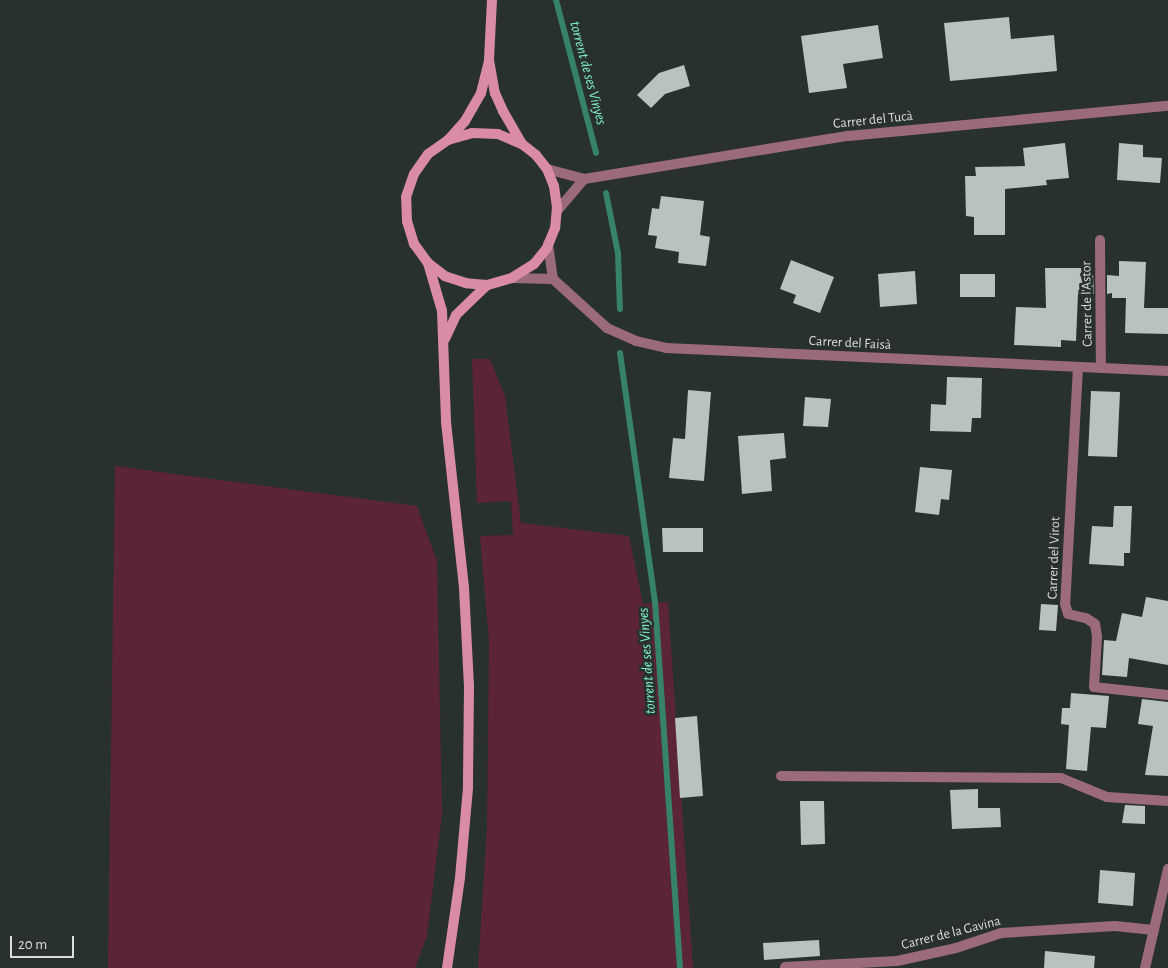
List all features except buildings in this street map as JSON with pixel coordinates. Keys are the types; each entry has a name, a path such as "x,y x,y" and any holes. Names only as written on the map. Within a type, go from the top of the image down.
{"main road":[{"path":"492,0 490,60 495,93 522,144"},
{"path":"448,140 472,133 498,134 522,144 536,155 547,170 554,186 557,211 555,228 548,244 534,264 512,278 487,285 466,283 446,276 428,263 414,244 406,221 406,197 414,174 428,154 448,140 474,107 490,60"},
{"path":"428,263 442,311 446,422 464,588 469,686 468,788 460,878 448,968"},
{"path":"444,339 456,315 487,285"}],"street":[{"name":"Carrer del Tucà","path":"547,170 584,179 848,136 1168,106"},
{"path":"557,211 584,179"},
{"name":"Carrer de l'Astor","path":"1100,240 1101,368"},
{"path":"512,278 553,279 548,244"},
{"name":"Carrer del Faisà","path":"553,279 607,328 636,342 666,348 1168,371"},
{"name":"Carrer del Virot","path":"1078,367 1064,604 1068,614 1086,618 1095,624 1094,687 1168,695"},
{"path":"781,776 1061,778 1107,796 1168,801"},
{"path":"1145,968 1154,930 1164,904 1168,869"},
{"name":"Carrer de la Gavina","path":"785,967 897,961 956,948 1001,933 1115,926 1154,930"}],"shaded area":[{"path":"472,359 490,359 505,396 521,523 629,536 643,604 668,602 693,968 478,968 487,828 489,642 480,536 513,535 511,501 477,503"},
{"path":"115,466 417,506 437,561 442,814 427,936 415,968 108,968"}],"waterway":[{"name":"torrent de ses Vinyes","path":"556,0 596,153"},
{"name":"torrent de ses Vinyes","path":"606,193 618,253 620,309"},
{"name":"torrent de ses Vinyes","path":"620,353 655,601 680,968"}]}
